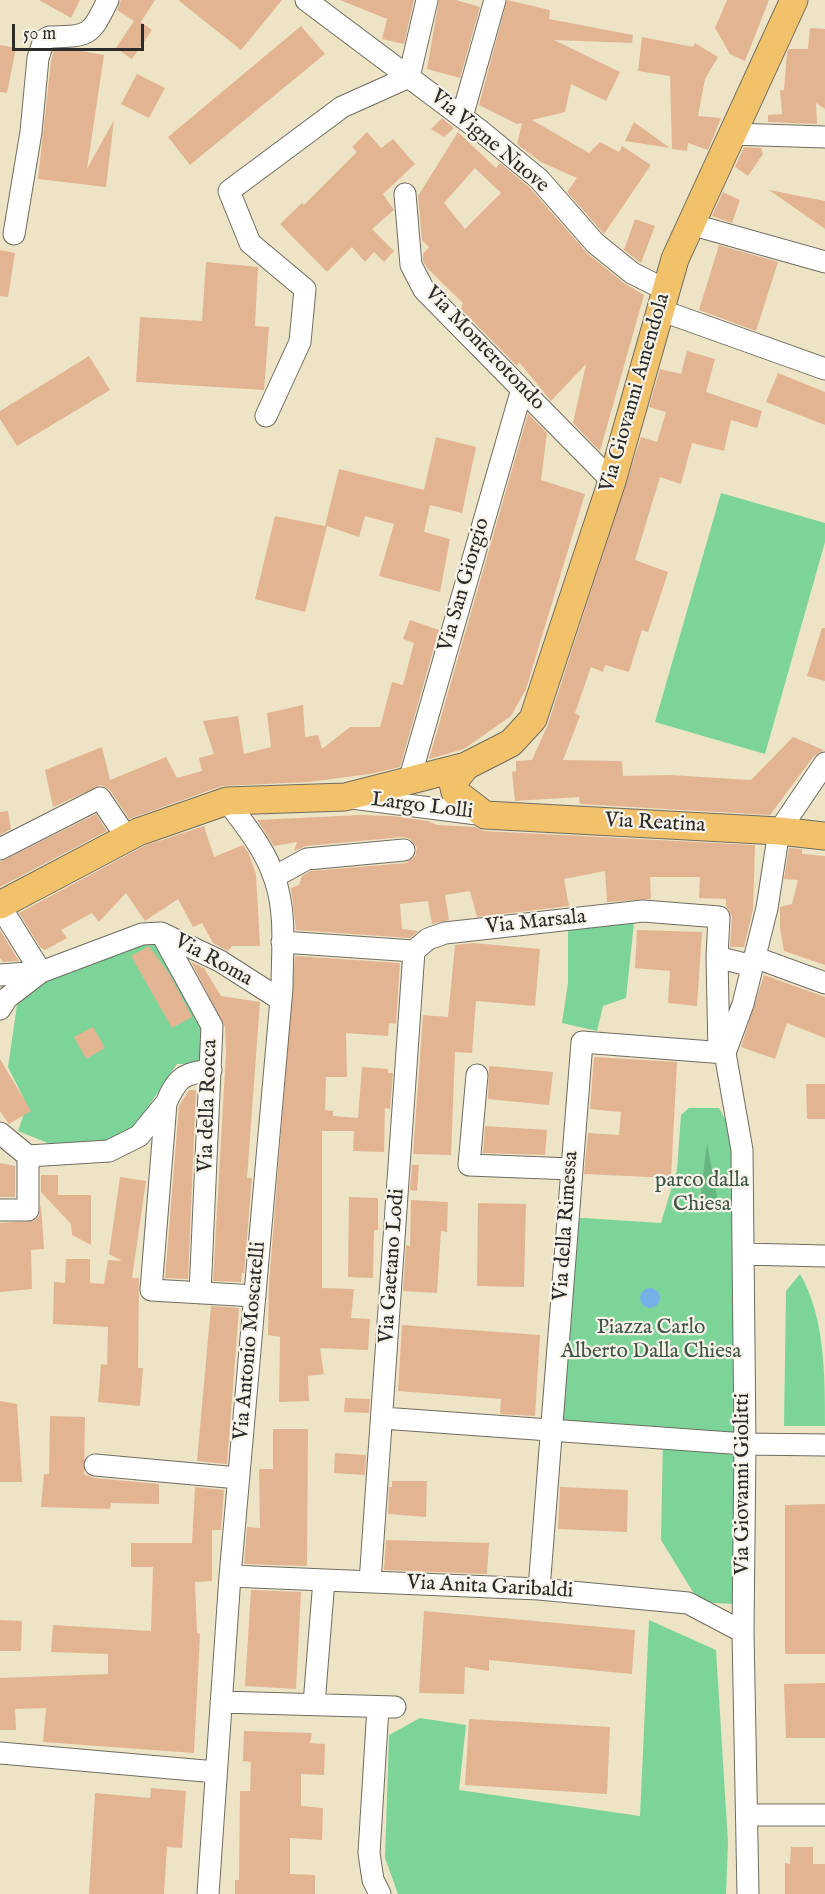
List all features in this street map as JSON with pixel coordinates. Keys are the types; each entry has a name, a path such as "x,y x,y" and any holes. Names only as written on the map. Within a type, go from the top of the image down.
{"main road":[{"name":"Via Giovanni Amendola","path":"466,766 511,743 533,719 612,481 675,259 794,0"},
{"name":"Largo Lolli","path":"345,797 466,766"},
{"name":"Largo Lolli","path":"466,766 453,783 455,792 485,815"},
{"path":"0,905 127,838 227,801 345,797"},
{"name":"Via Reatina","path":"485,815 779,831 825,836"}],"street":[{"path":"14,234 31,132 38,58 44,40 49,37 86,35 108,0"},
{"name":"Via Vigne Nuove","path":"306,0 462,117 540,180 595,243 663,300 825,369"},
{"path":"266,416 300,342 305,289 250,243 229,191 342,107 409,77 427,0"},
{"path":"462,117 495,0"},
{"path":"731,134 825,137"},
{"name":"Via Monterotondo","path":"405,194 411,265 424,290 612,481"},
{"path":"690,224 825,262"},
{"name":"Via San Giorgio","path":"409,781 522,389"},
{"path":"779,831 825,763"},
{"name":"Largo Lolli","path":"345,797 485,815"},
{"path":"0,849 100,798 127,838"},
{"name":"Via Antonio Moscatelli","path":"208,1894 238,1478 281,1000 282,924 274,877 253,837 227,801"},
{"name":"Via Giovanni Giolitti","path":"748,1894 743,1632 745,1444 742,1150 722,1053 742,1004 753,962 766,908 779,831"},
{"path":"274,877 307,859 404,850"},
{"path":"0,905 41,972"},
{"name":"Via Marsala","path":"414,951 428,939 445,933 643,911 719,917 717,957"},
{"name":"Via Roma","path":"41,972 142,934 161,933 220,961 281,1000"},
{"name":"Via della Rocca","path":"161,933 212,1026 200,1293"},
{"path":"282,942 414,951"},
{"name":"Via Gaetano Lodi","path":"370,1582 414,951"},
{"path":"722,1053 717,957 753,962 825,983"},
{"path":"0,975 41,972"},
{"path":"0,1009 7,998 41,972"},
{"name":"Via della Rimessa","path":"539,1589 582,1042 722,1053"},
{"path":"0,1133 28,1156 109,1151 139,1136 166,1103 176,1083 187,1073 211,1070"},
{"path":"477,1074 469,1165 572,1169"},
{"path":"166,1103 151,1290 255,1296"},
{"path":"0,1210 28,1210 28,1156"},
{"path":"743,1254 825,1256"},
{"path":"382,1418 745,1444 825,1445"},
{"path":"95,1465 238,1478"},
{"name":"Via Anita Garibaldi","path":"230,1576 539,1589 688,1604 743,1632"},
{"path":"314,1704 324,1580"},
{"path":"221,1702 386,1707 369,1853 373,1880 380,1894"},
{"path":"0,1753 216,1772"},
{"path":"747,1815 825,1815"}],"green space":[{"path":"721,493 825,523 825,542 765,754 655,722"},
{"path":"634,923 626,998 603,1006 597,1031 562,1023 568,983 568,928"},
{"path":"156,941 204,1030 201,1064 177,1064 135,1126 100,1143 50,1144 18,1131 27,1105 8,1067 18,998 67,968"},
{"name":"Piazza Carlo Alberto Dalla Chiesa","path":"689,1108 719,1108 729,1126 737,1228 733,1604 699,1602 661,1540 663,1438 551,1430 568,1217 661,1223 677,1170 681,1115"},
{"name":"parco dalla Chiesa","path":"707,1143 719,1208 699,1208"},
{"path":"800,1274 808,1291 819,1328 824,1367 825,1426 784,1426 786,1291"},
{"path":"649,1620 716,1650 728,1842 726,1894 398,1894 385,1858 389,1735 420,1718 466,1725 459,1790 640,1816"}],"water":[{"path":"650,1288 657,1291 660,1298 657,1305 650,1308 643,1305 640,1298 643,1291"}],"building":[{"path":"39,0 80,0 71,18"},
{"path":"121,0 155,0 141,22 152,30 132,59 116,48 134,21 117,10"},
{"path":"178,0 282,0 241,50"},
{"path":"340,0 414,0 404,44 382,39 387,19"},
{"path":"439,0 456,0 480,7 460,78 427,69"},
{"path":"507,0 550,10 549,19 633,35 632,43 554,40 620,72 606,101 571,84 565,112 532,120 589,153 600,142 619,152 622,146 651,165 604,234 567,192 577,178 541,162 517,144 522,123 517,124 479,105"},
{"path":"727,0 769,0 745,61 730,54 715,28"},
{"path":"301,26 325,54 190,165 168,137"},
{"path":"810,28 825,29 825,109 816,103 817,124 768,122 768,115 782,114 780,90 784,90 787,52 789,49 808,49"},
{"path":"642,37 693,47 695,43 718,57 705,79 698,116 721,118 708,150 688,143 687,151 672,149 670,76 638,71"},
{"path":"0,45 16,48 7,93 0,92"},
{"path":"69,49 104,55 87,169 114,120 106,187 38,179 51,61 54,50"},
{"path":"137,74 165,88 149,118 121,104"},
{"path":"442,118 454,128 444,137 431,129"},
{"path":"634,122 670,148 625,141"},
{"path":"367,132 381,148 393,139 415,164 383,194 394,210 372,229 394,251 384,262 374,252 365,262 352,247 327,272 280,224 302,203 304,205 357,152 352,147"},
{"path":"458,132 496,168 500,163 530,188 587,253 624,283 644,295 600,451 573,423 586,364 551,401 519,362 517,366 461,309 463,303 427,268 423,261 423,254 429,247 422,240 418,196","holes":["475,168 501,193 465,229 444,203"]},
{"path":"744,147 761,148 763,154 748,176 735,167"},
{"path":"769,190 825,201 825,229"},
{"path":"723,192 740,200 732,223 712,216"},
{"path":"635,219 655,226 641,263 624,250"},
{"path":"719,245 778,262 756,331 699,310"},
{"path":"0,250 15,253 8,297 0,296"},
{"path":"206,262 258,267 255,326 269,327 264,390 136,382 140,317 202,321"},
{"path":"687,351 715,359 706,392 762,411 757,428 731,420 724,451 692,443 681,484 660,477 635,560 668,572 657,606 648,632 642,630 629,672 605,665 603,672 591,667 575,713 580,716 563,760 622,761 623,776 670,775 751,780 793,737 824,750 814,756 770,815 580,804 579,797 515,801 512,772 516,771 516,761 532,760 548,724 641,437 657,442 666,412 649,407 660,369 681,374"},
{"path":"89,356 110,390 17,446 0,419 0,411"},
{"path":"778,373 825,392 825,425 766,402"},
{"path":"528,414 547,433 541,480 585,494 526,689 511,716 464,749 429,759"},
{"path":"436,437 476,447 462,513 430,505 424,532 450,539 440,592 379,576 394,524 365,516 359,537 327,526 305,612 255,599 275,516 325,526 339,469 424,490"},
{"path":"410,620 439,630 400,767 370,774 308,782 222,786 129,819 110,790 101,785 53,807 45,770 102,747 110,780 166,757 177,778 202,771 199,758 214,754 203,721 238,716 244,754 271,747 267,713 303,705 305,737 318,735 322,749 350,727 380,727 392,682 403,685 414,643 403,639"},
{"path":"822,628 825,628 825,681 807,676"},
{"path":"8,811 11,829 0,835 0,812"},
{"path":"96,814 107,831 0,887 0,862"},
{"path":"360,815 392,816 428,821 437,825 475,827 484,831 755,845 753,910 744,947 730,947 732,917 726,906 726,899 699,898 700,877 650,877 651,899 607,902 605,871 564,879 569,906 477,917 470,891 445,895 449,920 432,924 428,901 400,904 402,929 418,931 410,938 296,930 291,888 299,885 302,876 311,871 406,863 415,856 417,848 410,839 403,837 306,846 294,851 297,842 274,846 257,820"},
{"path":"204,826 214,857 243,845 248,852 256,874 260,946 232,946 228,951 213,943 202,923 193,927 178,899 145,921 126,893 99,922 92,913 61,930 67,938 45,950 40,947 19,913 144,846"},
{"path":"789,848 802,849 802,854 825,856 825,965 784,951 780,928 780,907 792,904 798,880 784,879"},
{"path":"0,930 19,961 3,962 0,958"},
{"path":"637,930 702,932 697,1006 668,1003 670,971 635,968"},
{"path":"473,943 540,949 535,1006 476,1001 472,1053 455,1052 451,1155 413,1154 423,1015 448,1017 455,945"},
{"path":"149,946 170,975 192,1017 172,1028 131,956"},
{"path":"295,956 400,963 396,1024 389,1023 388,1036 346,1033 347,1077 326,1077 325,1110 333,1111 333,1116 358,1118 362,1067 388,1069 388,1073 393,1073 390,1109 385,1108 384,1152 353,1151 354,1131 322,1131 322,1288 354,1289 351,1318 370,1319 368,1350 320,1348 324,1374 308,1376 309,1401 279,1402 280,1337 268,1335 269,1284"},
{"path":"191,962 204,968 221,996 260,1002 247,1178 252,1178 244,1273 242,1273 241,1282 213,1281 226,1053 225,1027"},
{"path":"764,975 825,997 825,1038 787,1023 775,1059 741,1047"},
{"path":"93,1027 105,1048 86,1059 74,1037"},
{"path":"594,1057 677,1062 671,1178 584,1174 588,1133 619,1135 621,1112 590,1109"},
{"path":"0,1059 31,1111 9,1124 0,1111"},
{"path":"489,1066 553,1072 549,1105 488,1099"},
{"path":"806,1084 825,1084 825,1119 807,1119"},
{"path":"189,1090 196,1090 188,1279 165,1278 179,1106"},
{"path":"485,1126 547,1130 545,1155 483,1153"},
{"path":"0,1163 15,1166 15,1197 0,1197"},
{"path":"412,1165 419,1165 417,1191 410,1190"},
{"path":"41,1175 58,1175 58,1195 91,1195 91,1245 72,1235 71,1224 41,1192"},
{"path":"120,1177 146,1181 132,1278 139,1278 138,1368 143,1368 140,1406 98,1402 101,1364 107,1365 108,1327 53,1324 54,1282 65,1283 66,1259 90,1259 90,1283 104,1284 108,1260 122,1261 109,1254"},
{"path":"349,1197 378,1198 378,1230 374,1230 373,1278 348,1277"},
{"path":"411,1200 448,1202 447,1232 441,1231 437,1293 403,1291 406,1245 410,1246"},
{"path":"478,1203 526,1204 524,1287 477,1286"},
{"path":"41,1204 44,1249 31,1250 32,1289 0,1292 0,1223 34,1221 39,1216"},
{"path":"211,1306 239,1308 227,1464 197,1461"},
{"path":"402,1325 540,1335 535,1416 500,1414 501,1399 398,1391"},
{"path":"345,1398 370,1399 369,1413 344,1412"},
{"path":"0,1401 17,1404 22,1482 0,1482"},
{"path":"50,1416 85,1417 84,1474 94,1478 159,1484 159,1504 111,1503 110,1509 41,1507 44,1474 49,1474"},
{"path":"273,1429 308,1429 307,1566 244,1564 247,1527 260,1528 259,1469 273,1469"},
{"path":"335,1453 366,1455 365,1475 334,1473"},
{"path":"392,1481 427,1481 426,1517 388,1514 389,1487 392,1487"},
{"path":"195,1487 224,1490 221,1530 212,1530 212,1581 195,1582 197,1633 200,1634 194,1753 43,1742 46,1708 15,1709 16,1730 0,1730 0,1678 108,1674 108,1654 51,1652 53,1625 151,1631 153,1567 131,1567 131,1543 192,1543"},
{"path":"560,1487 628,1490 627,1532 558,1529"},
{"path":"825,1504 825,1654 785,1654 785,1505"},
{"path":"386,1540 489,1543 487,1574 384,1570"},
{"path":"251,1590 301,1592 296,1689 245,1686"},
{"path":"424,1611 635,1630 632,1674 489,1660 489,1671 465,1667 464,1694 419,1693"},
{"path":"0,1620 22,1621 21,1651 0,1651"},
{"path":"825,1683 825,1738 786,1738 784,1684"},
{"path":"469,1719 610,1727 607,1794 465,1785"},
{"path":"244,1731 312,1733 310,1743 325,1744 324,1775 301,1774 301,1806 323,1808 322,1840 290,1838 290,1874 315,1875 315,1894 235,1894 235,1880 239,1880 240,1791 250,1791 251,1762 243,1761"},
{"path":"151,1788 186,1791 182,1848 167,1847 164,1894 89,1894 95,1793 150,1798"},
{"path":"791,1847 813,1847 813,1864 825,1864 825,1894 785,1894 785,1863 790,1864"}]}
